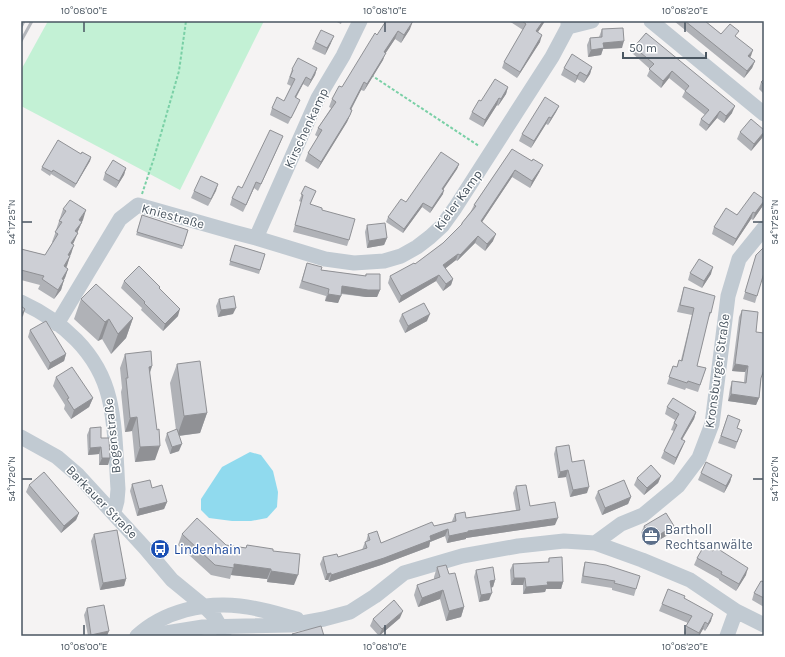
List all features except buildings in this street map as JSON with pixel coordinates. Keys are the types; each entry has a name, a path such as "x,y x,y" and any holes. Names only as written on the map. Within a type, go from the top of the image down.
{"street":[{"name":"Kirschenkamp","path":"256,238 318,98 343,56 360,21"},
{"name":"Kieler Kamp","path":"256,238 325,259 354,263 384,261 402,256 418,247 442,226 467,191 552,57 568,24 592,21"},
{"path":"651,21 764,114"},
{"name":"Kniestraße","path":"58,324 120,219 138,205 256,238"},
{"name":"Kronsburger Straße","path":"595,543 621,524 643,515 678,486 699,458 712,424 728,296 739,259 764,228"},
{"name":"Bogenstraße","path":"21,302 41,312 58,324 77,341 93,359 99,370 107,391 111,410 118,489 114,512"},
{"name":"Barkauer Straße","path":"21,437 56,457 78,475 114,512 172,580 204,607 215,631"},
{"path":"147,636 291,625 331,617 350,612 375,596 404,573 462,556 518,546 564,541 595,543 642,560 690,580 736,611 764,625"},
{"name":"Barkauer Straße","path":"172,580 177,595 188,609 215,631"},
{"path":"138,636 150,625 162,618 188,609 224,605 257,608 308,622"},
{"path":"727,636 736,611"}],"path":[{"path":"138,205 154,158 179,71 186,21"},
{"path":"368,72 490,154"}],"green space":[{"path":"48,21 264,21 180,190 21,106 21,70"}],"water":[{"path":"250,452 261,455 273,471 278,492 277,507 267,518 251,521 232,521 209,518 201,510 201,499 222,467"}],"railway":[{"path":"21,27 24,21"},
{"path":"21,41 32,21"}],"place":[{"name":"Bartholl Rechtsanwälte","path":"651,536"},
{"name":"Lindenhain","path":"160,549"}]}
